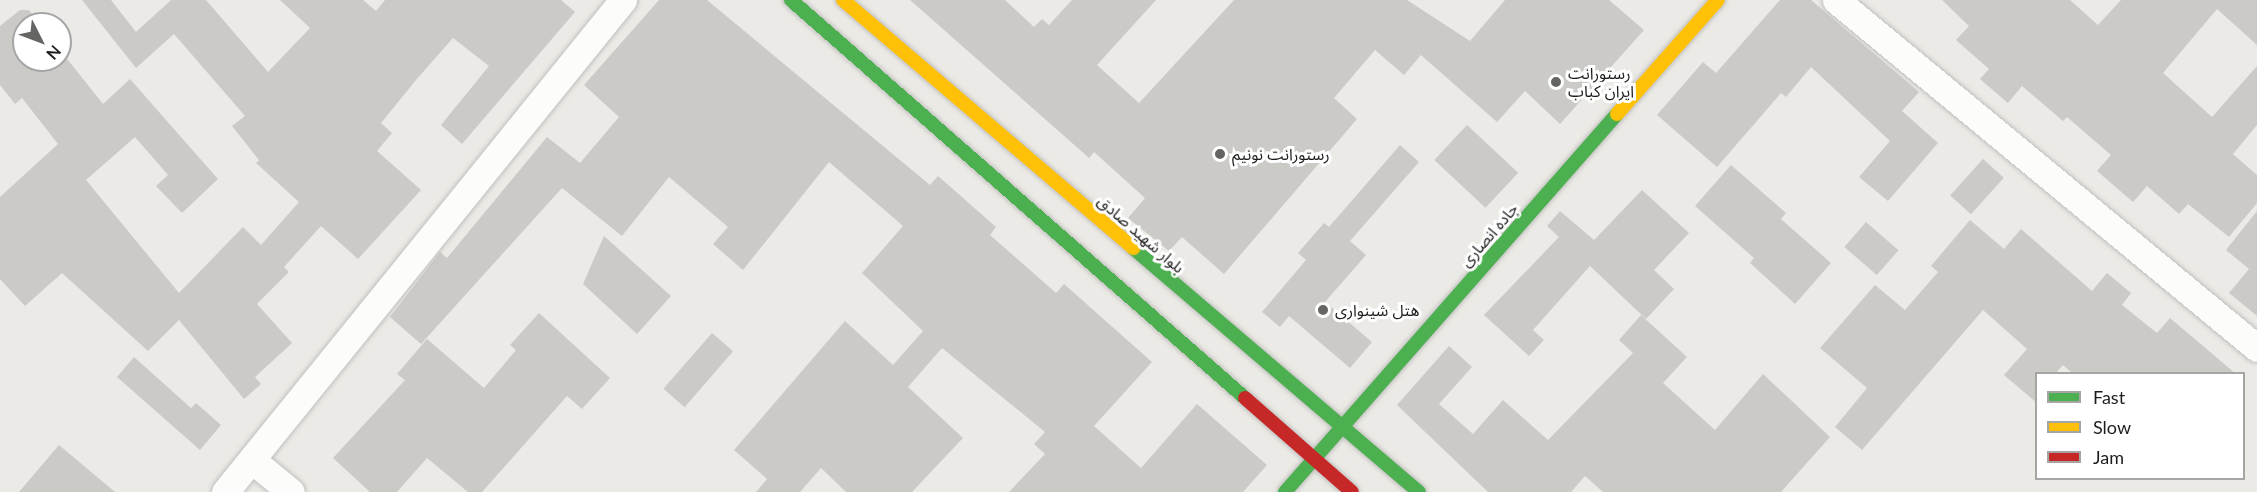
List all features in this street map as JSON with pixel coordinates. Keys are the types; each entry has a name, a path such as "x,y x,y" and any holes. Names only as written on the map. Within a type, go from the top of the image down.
{"main road":[{"path":"791,0 1352,492"},
{"name":"بلوار شهید صادق","path":"843,0 1341,428 1419,492"},
{"name":"جاده انصاری","path":"1285,492 1718,0"}],"street":[{"path":"225,492 623,0"},
{"path":"1836,0 2257,348"},
{"path":"252,460 291,492"}],"building":[{"path":"82,0 111,0 136,32 171,0 206,0 268,72 310,28 280,0 363,0 376,11 385,0 561,0 575,12 462,144 441,125 489,66 453,38 416,80 381,123 392,133 377,151 421,190 358,259 321,226 284,267 289,272 257,304 292,343 255,377 261,384 244,399 179,320 148,351 62,273 25,306 0,279 0,197 58,144 22,98 15,104 0,85 0,26 12,16 12,72 72,72 72,65 103,104 130,79 218,179 182,213 156,186 168,175 135,137 86,180 179,293 243,227 261,245 299,202 256,163 259,160 232,126 245,116 174,34 136,68"},
{"path":"659,0 707,0 930,185 938,176 996,227 990,235 1056,293 1064,284 1152,362 1094,426 1141,468 1197,404 1267,465 1243,492 1009,492 1045,454 1034,444 1045,432 942,348 908,387 963,438 912,492 846,492 821,468 800,492 756,492 767,479 734,450 845,321 893,365 923,331 862,273 903,226 829,162 743,270 713,244 728,227 669,177 622,236 562,188 421,344 390,317 440,252 447,258 547,137 580,163 619,117 584,85"},
{"path":"910,0 1005,0 1034,27 1042,19 1049,25 1072,0 1156,0 1097,65 1139,103 1234,0 1407,0 1470,41 1505,0 1609,0 1644,30 1560,124 1525,91 1497,122 1421,55 1404,75 1375,50 1334,98 1357,119 1224,274 1182,237 1169,251 1128,218 1145,198 1094,152 1089,158"},
{"path":"1780,0 1811,0 1919,92 1902,111 1938,143 1888,201 1859,177 1890,141 1811,67 1786,97 1781,93 1717,167 1657,115 1703,62 1716,73"},
{"path":"1942,0 2070,0 2098,25 2121,0 2257,0 2257,45 2217,9 2163,73 2212,117 2257,66 2257,125 2233,154 2257,175 2257,203 2229,237 2188,204 2179,214 2147,186 2133,202 2097,171 2111,155 2067,117 2063,121 2022,86 2008,103 1980,79 1989,69 1956,40 1969,26"},
{"path":"1467,125 1518,173 1485,208 1434,160"},
{"path":"1400,145 1419,162 1350,241 1366,255 1325,302 1372,342 1350,368 1289,316 1280,327 1262,312 1306,260 1298,253 1324,223 1329,227"},
{"path":"1983,159 2004,178 1971,214 1950,195"},
{"path":"1731,165 1786,213 1781,219 1831,263 1795,304 1750,263 1754,258 1695,206"},
{"path":"1642,190 1689,233 1654,270 1674,289 1646,319 1590,266 1533,330 1544,340 1529,356 1484,315 1559,237 1547,226 1560,211 1594,240"},
{"path":"2257,211 2257,316 2229,293 2249,269 2226,250"},
{"path":"1970,220 2004,249 2021,229 2092,291 2107,273 2131,293 2122,305 2157,333 2170,318 2234,372 2071,372 2063,365 2057,372 2035,372 2035,401 2004,375 2027,349 1983,310 1862,450 1835,427 1867,388 1820,348 1875,285 1905,310 1938,272 1931,266"},
{"path":"1866,222 1898,250 1877,275 1844,247"},
{"path":"604,236 671,296 637,334 583,284"},
{"path":"539,313 610,378 582,409 567,396 482,492 468,492 427,458 397,492 370,492 333,458 405,380 397,374 427,339 484,388 516,350 510,345"},
{"path":"1641,315 1687,357 1663,383 1715,430 1763,374 1830,437 1781,492 1603,492 1585,476 1571,492 1488,492 1397,405 1449,346 1472,367 1439,404 1473,434 1503,400 1548,440 1633,353 1619,340"},
{"path":"712,333 733,351 685,407 663,389"},
{"path":"134,357 191,408 196,403 221,425 200,450 117,377"},
{"path":"59,445 115,492 19,492"}],"traffic: fast":[{"path":"791,0 1245,398"},
{"path":"1285,492 1617,114"},
{"path":"1133,248 1419,492"}],"traffic: slow":[{"path":"843,0 1133,248"},
{"path":"1617,114 1718,0"}],"traffic: jam":[{"path":"1245,398 1352,492"}],"place":[{"name":"رستورانت ایران کباب","path":"1556,82"},
{"name":"رستورانت نونیم","path":"1220,154"},
{"name":"هتل شینواری","path":"1323,310"}]}
